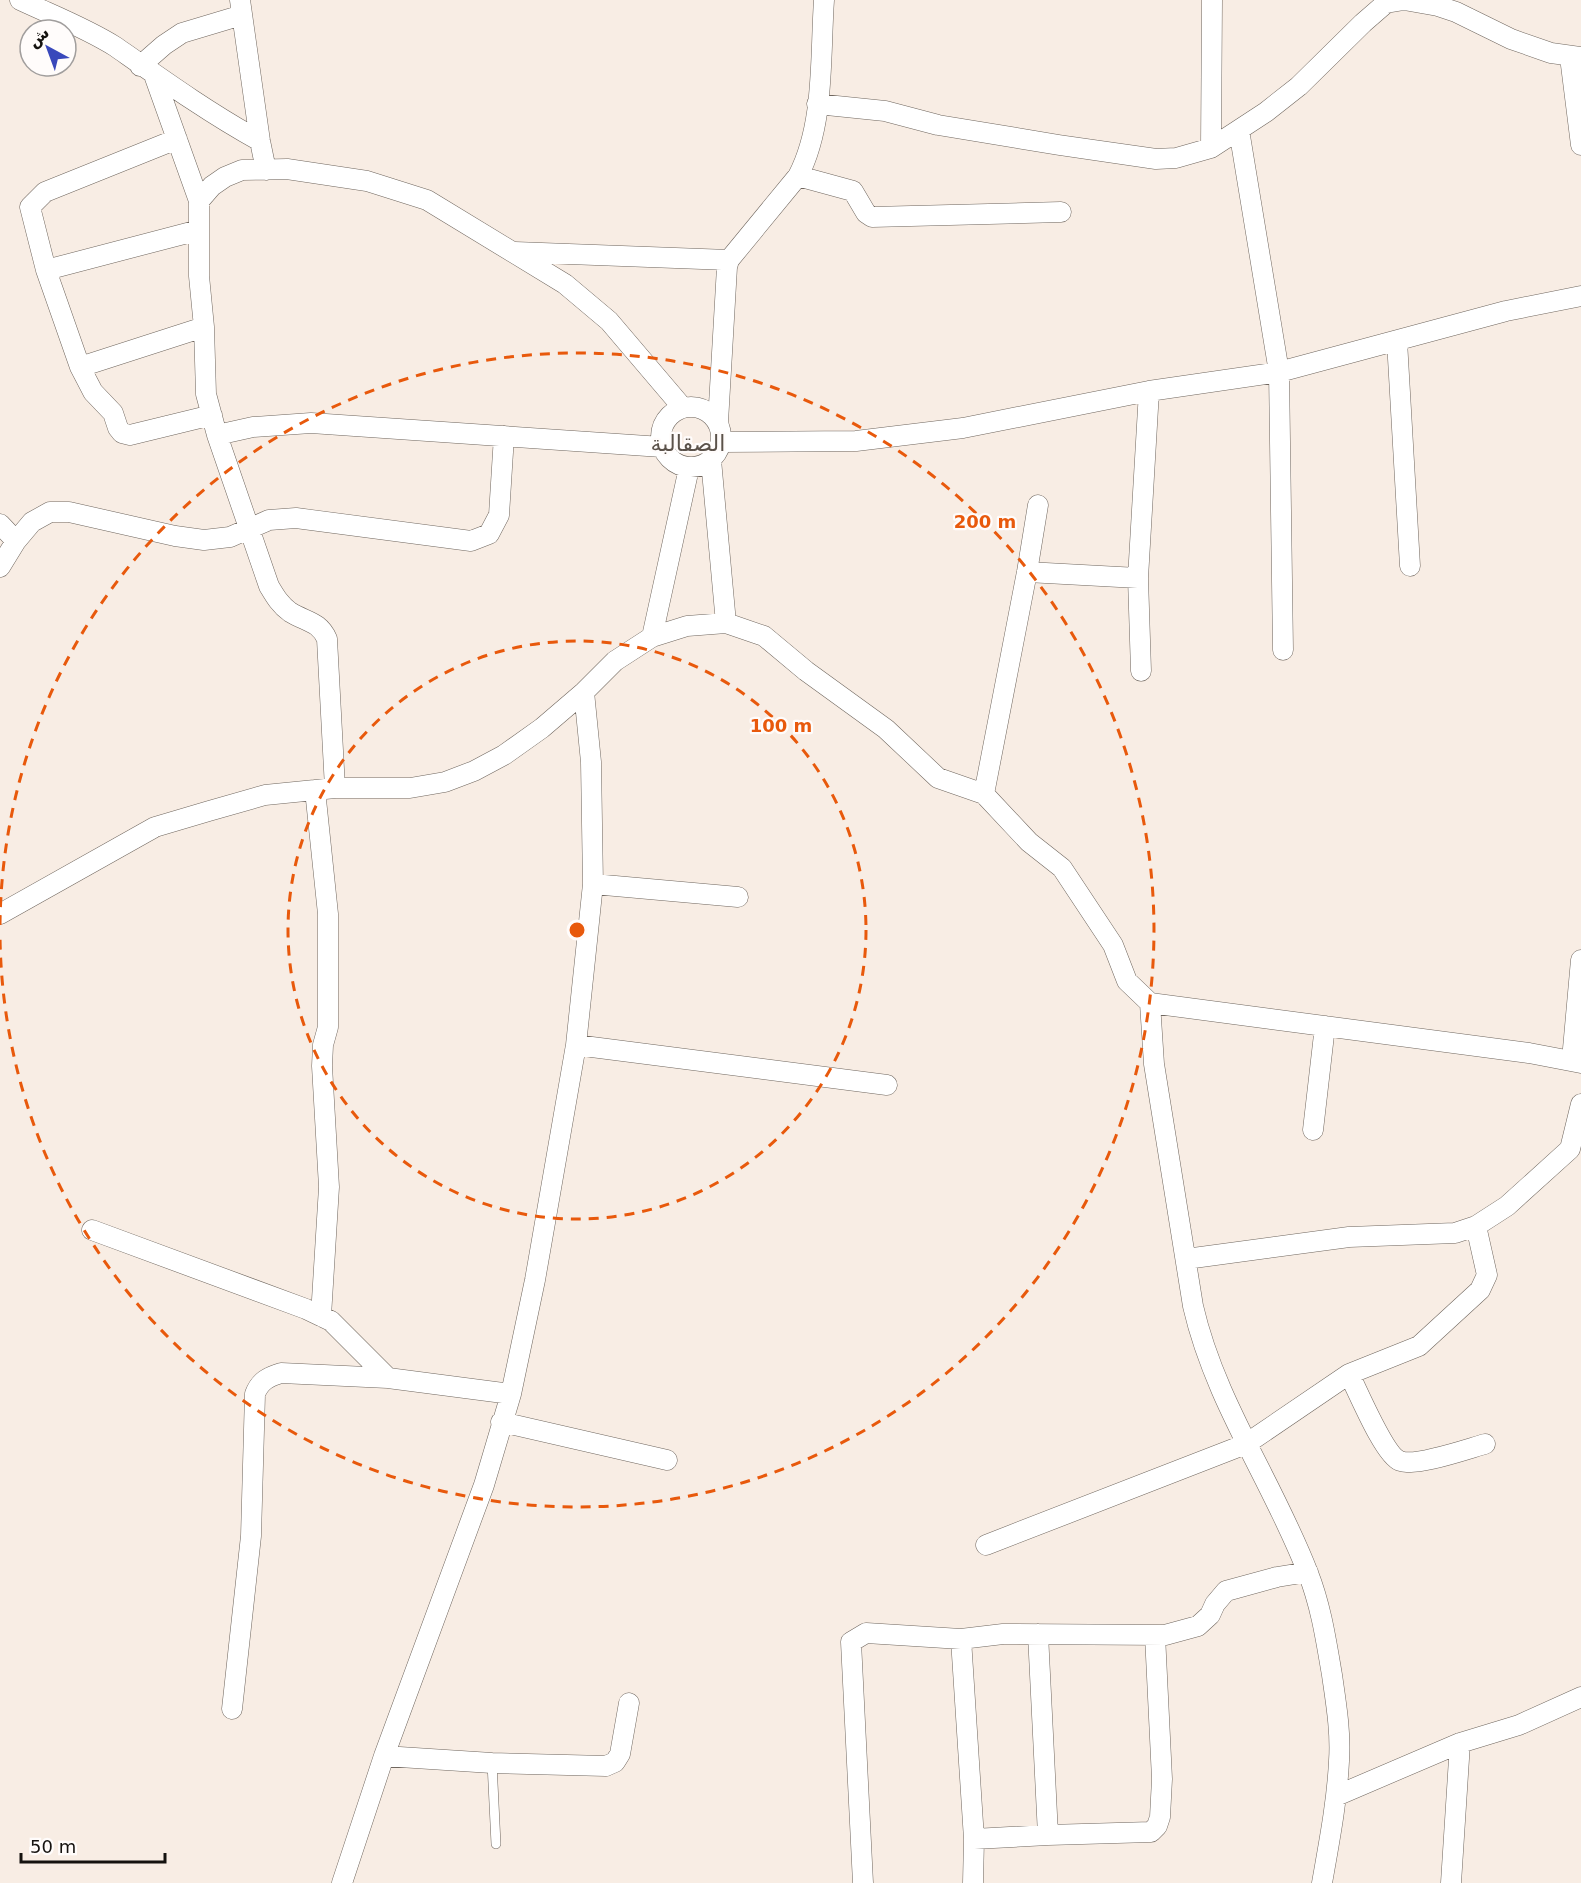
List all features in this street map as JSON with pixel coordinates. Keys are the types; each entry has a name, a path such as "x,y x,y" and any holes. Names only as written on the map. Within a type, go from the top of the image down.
{"street":[{"path":"20,0 115,47 221,119 260,141"},
{"path":"718,422 729,260 798,176 806,160 817,104 824,0"},
{"path":"1211,148 1212,0"},
{"path":"817,104 885,111 938,125 1156,159 1176,158 1211,148 1266,112 1299,86 1386,3 1404,0 1438,6 1456,12 1511,39 1551,53 1575,57 1581,145"},
{"path":"147,70 164,45 182,33 241,7 266,170"},
{"path":"147,70 177,139 199,201 199,276 204,327 206,394 217,435 269,586 278,601 289,611 322,628 327,639 335,788"},
{"path":"1239,130 1279,372 1283,650"},
{"path":"177,139 45,192 30,207 46,270 80,367 93,392 113,413 122,433 130,435 212,415"},
{"path":"199,201 212,186 225,177 242,170 287,169 367,181 427,200 565,285 609,321 683,408"},
{"path":"798,176 853,191 866,213 872,217 1061,212"},
{"path":"46,270 199,230"},
{"path":"512,252 729,260"},
{"path":"722,442 856,441 963,428 1149,391 1279,372 1506,311 1581,296"},
{"path":"80,367 204,327"},
{"path":"1398,341 1410,566"},
{"path":"1142,671 1137,578 1149,391"},
{"path":"683,408 703,409 712,414 718,422 722,432 722,442 716,455 697,468 689,468 672,462 662,447 662,428 674,412 683,408"},
{"path":"217,435 253,427 311,423 662,447"},
{"path":"0,567 16,541 32,522 50,512 69,512 175,536 204,540 230,537 269,520 296,518 471,542 489,534 499,515 504,436"},
{"path":"711,460 726,623"},
{"path":"652,637 689,468"},
{"path":"984,794 1038,505"},
{"path":"0,524 16,541"},
{"path":"1027,572 1137,578"},
{"path":"0,914 155,827 265,795 335,788 410,788 445,782 474,771 504,755 542,728 585,692 615,661 652,637 687,626 726,623 764,636 806,671 885,729 938,778 984,794 1029,842 1062,868 1113,945 1127,981 1150,1003 1576,1061 1581,960"},
{"path":"342,1883 384,1756 484,1485 511,1394 536,1280 576,1045 593,885 591,762 585,692"},
{"path":"315,790 328,914 328,1027 322,1045 322,1066 329,1188 321,1316"},
{"path":"593,885 738,897"},
{"path":"1150,1003 1154,1064 1200,1338 1246,1444 1275,1499 1308,1572 1322,1611 1339,1726 1336,1796 1322,1883"},
{"path":"1312,1130 1325,1026"},
{"path":"576,1045 888,1085"},
{"path":"1186,1259 1349,1237 1455,1233 1476,1226 1507,1206 1570,1149 1581,1104"},
{"path":"986,1545 1246,1444 1349,1374 1419,1346 1480,1290 1487,1275 1476,1226"},
{"path":"92,1230 321,1316 331,1321 388,1378"},
{"path":"232,1709 251,1536 255,1394 258,1386 268,1378 281,1373 388,1378 511,1394"},
{"path":"1349,1374 1385,1446 1399,1461 1416,1462 1485,1444"},
{"path":"501,1422 667,1460"},
{"path":"863,1883 851,1642 866,1633 961,1639 1003,1634 1166,1635 1198,1626 1210,1615 1215,1604 1226,1591 1277,1577 1308,1572"},
{"path":"1038,1634 1048,1834"},
{"path":"974,1839 1048,1834 1143,1833 1151,1832 1157,1826 1160,1817 1162,1779 1155,1635"},
{"path":"961,1639 974,1839 973,1883"},
{"path":"1336,1796 1460,1743 1518,1725 1581,1698"},
{"path":"384,1756 492,1763 606,1766 615,1762 620,1754 629,1702"},
{"path":"1451,1883 1460,1743"}],"lane":[{"path":"492,1763 496,1844"}],"district":[{"name":"الصقالبة","path":"688,443"}]}
